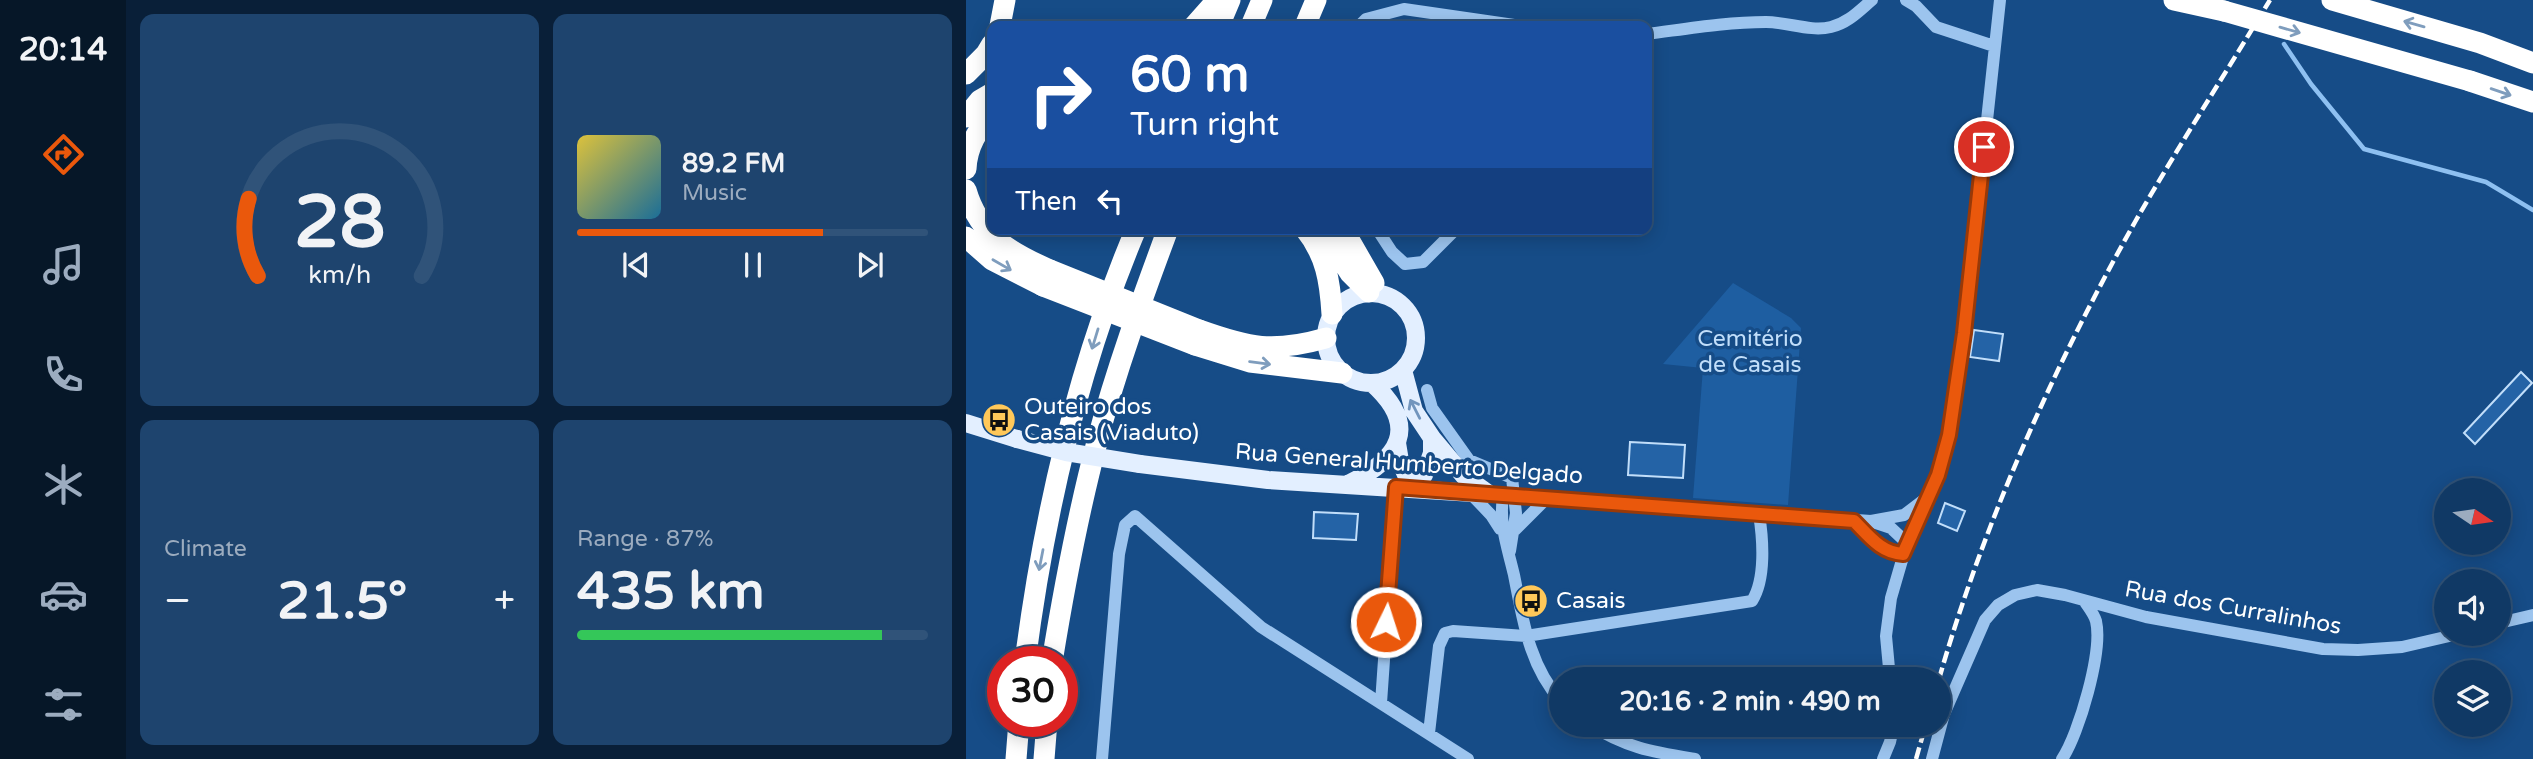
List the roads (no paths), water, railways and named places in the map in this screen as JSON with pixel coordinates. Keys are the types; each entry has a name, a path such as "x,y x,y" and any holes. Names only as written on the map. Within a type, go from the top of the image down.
{"highway":[{"path":"1001,21 1004,0"},
{"path":"1198,21 1217,0"},
{"path":"1221,21 1230,0"},
{"path":"1253,21 1262,0"},
{"path":"1267,21 1270,0"},
{"path":"1307,21 1316,0"},
{"path":"2174,0 2224,11 2470,81 2533,102"},
{"path":"2332,0 2480,43 2533,63"},
{"path":"966,74 987,52"},
{"path":"966,117 987,96"},
{"path":"966,169 975,134 987,119"},
{"path":"966,190 971,208 987,232"},
{"path":"991,235 1047,278"},
{"path":"1116,276 1124,235"},
{"path":"1027,646 1031,613 1067,438 1116,276 1133,235"},
{"path":"1055,646 1070,555 1097,440 1166,235"},
{"path":"1147,286 1180,235"},
{"path":"1310,235 1326,264 1332,314"},
{"path":"1326,235 1337,255 1375,293"},
{"path":"1346,235 1375,293"},
{"path":"966,237 992,260 1047,278 1197,337 1250,362 1342,373"},
{"path":"1197,337 1270,348 1298,346 1326,338"},
{"path":"1016,759 1018,737"},
{"path":"1044,759 1045,737"}],"main road":[{"path":"1375,293 1394,299 1404,307 1412,319 1416,345 1403,370 1394,377 1373,383 1351,379 1342,373 1333,363 1326,338 1332,314 1348,299 1375,293"},
{"path":"1403,370 1414,411 1433,438 1464,476 1502,495"},
{"path":"1348,484 1367,474 1385,458 1397,443 1400,433 1397,412 1373,383"},
{"name":"Rua General Humberto Delgado","path":"966,423 1066,452 1140,464 1268,480 1502,495"},
{"path":"1397,443 1404,488 1424,475 1432,453 1433,438"}],"street":[{"path":"1652,33 1768,22 1817,29 1832,27 1846,22 1872,0"},
{"path":"1906,0 1916,6 1936,27 1994,46"},
{"path":"1889,667 1887,616 1905,549 1938,475 1949,435 1964,333 2000,0"},
{"path":"1364,21 1404,9 1487,21"},
{"path":"1381,235 1392,252 1405,264 1423,262 1450,235"},
{"path":"1427,390 1432,408 1461,452 1478,466 1512,478 1502,495 1501,514 1508,532 1509,555 1526,636 1530,649 1549,683"},
{"path":"1381,702 1404,488"},
{"path":"1469,492 1508,532"},
{"name":"Rua General Humberto Delgado","path":"1502,495 1854,521 1904,515 1928,497"},
{"path":"1508,532 1547,498"},
{"path":"1429,733 1439,646 1445,633 1453,631 1526,636 1752,601 1756,594 1763,549 1759,514"},
{"path":"1102,759 1119,554 1125,525 1135,516 1261,627 1468,759"},
{"path":"1854,521 1879,546 1891,553 1905,549"},
{"path":"1871,521 1891,528 1905,549"},
{"name":"Rua dos Curralinhos","path":"1932,759 1944,714 1985,620 1998,605 2015,595 2037,590 2146,617 2323,649 2402,647 2434,640"},
{"path":"2062,759 2070,747 2080,718 2096,654 2098,635 2095,618 2085,602"},
{"path":"2511,620 2533,615"},
{"path":"1612,737 1643,750 1695,759"},
{"path":"1882,759 1891,737"}],"waterway":[{"path":"2284,44 2311,84 2364,149 2486,182 2533,210"}],"railway":[{"path":"1943,667 1977,561 2000,503 2077,331 2151,194 2270,0"},
{"path":"1916,759 1922,737"}],"place":[{"name":"Outeiro dos Casais (Viaduto)","path":"999,420"},
{"name":"Casais","path":"1531,601"}],"park label":[{"name":"Cemitério de Casais","path":"1750,352"}]}
